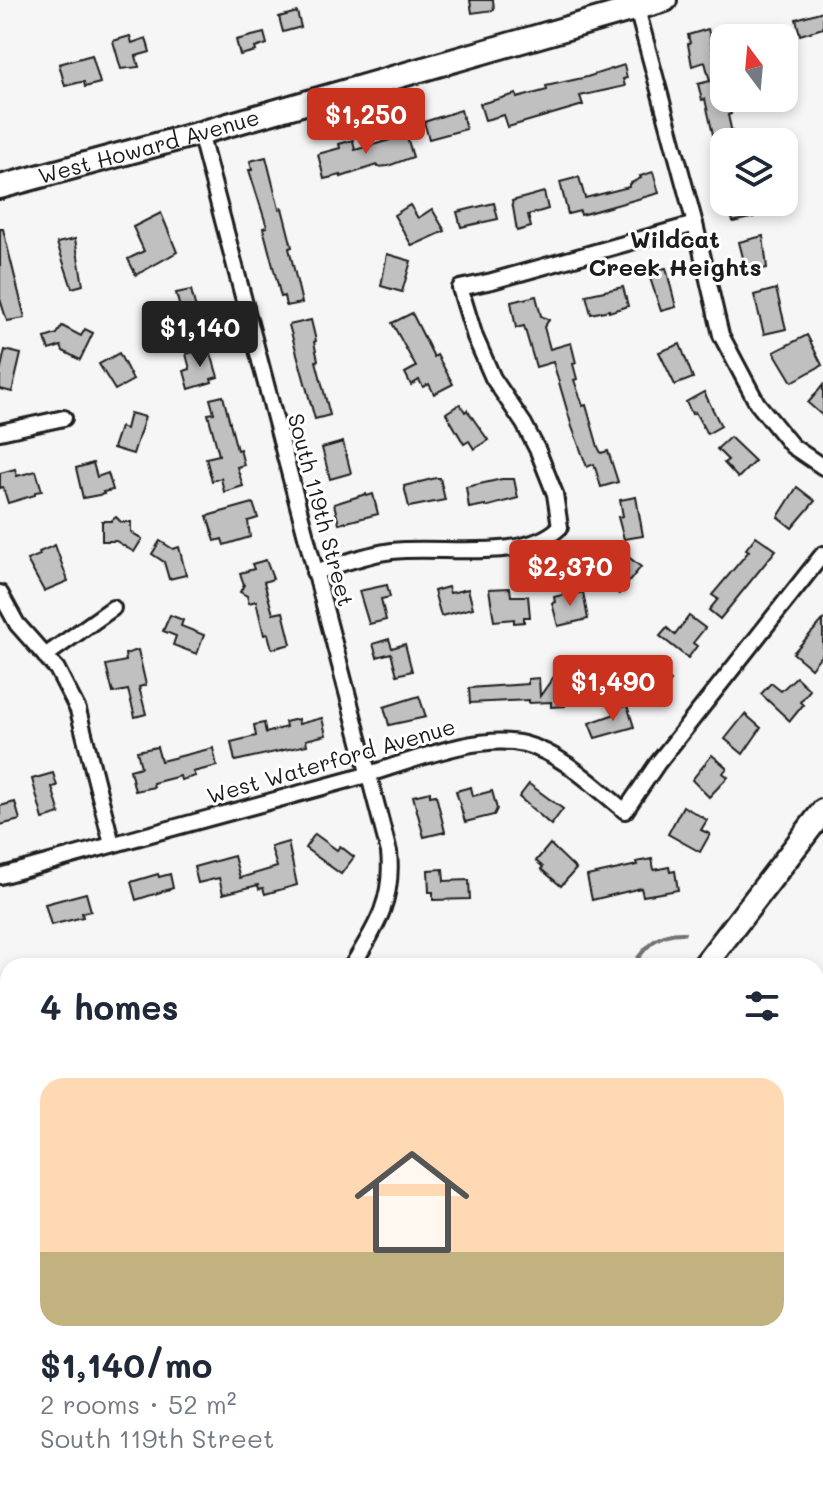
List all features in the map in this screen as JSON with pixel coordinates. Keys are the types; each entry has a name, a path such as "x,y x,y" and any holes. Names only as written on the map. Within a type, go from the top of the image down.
{"street":[{"name":"West Howard Avenue","path":"0,187 665,0"},
{"path":"637,9 695,224 721,335 757,403 792,446 823,467"},
{"name":"South 119th Street","path":"200,133 389,852 391,871 380,919 357,958"},
{"path":"314,572 390,551 507,549 548,539 560,527 555,494 524,424 493,378 475,337 460,288 695,224"},
{"path":"0,432 64,418"},
{"name":"West Waterford Avenue","path":"0,876 367,775 438,752 480,743 523,744 565,763 625,811 657,764 823,554"},
{"path":"0,593 17,624 57,669 78,710 112,844"},
{"path":"45,656 113,608"},
{"path":"710,958 823,811"}],"building":[{"path":"470,0 493,0 494,10 472,13"},
{"path":"823,11 823,28 800,35 796,19"},
{"path":"297,12 301,27 283,32 279,17"},
{"path":"708,29 710,81 705,62 692,66 688,35"},
{"path":"264,33 267,44 240,55 236,40"},
{"path":"130,36 132,43 146,38 150,52 136,56 139,67 121,69 113,41"},
{"path":"92,55 100,83 85,87 84,82 65,86 59,64"},
{"path":"624,65 625,86 580,96 583,105 508,127 504,115 485,120 480,104 516,94 517,98 547,90 546,86"},
{"path":"710,81 710,112 730,112 728,115 731,128 712,128 698,84"},
{"path":"461,110 466,129 429,139 424,122"},
{"path":"404,127 413,157 388,166 377,165 341,177 324,179 318,154 340,148 339,144 353,140 355,150 390,140 388,132"},
{"path":"266,157 292,247 289,248 302,303 286,306 284,296 281,297 263,228 267,227 249,170 252,170 250,161"},
{"path":"653,172 659,193 581,215 580,211 568,214 560,182 579,177 585,198 629,187 640,176"},
{"path":"544,192 548,209 528,215 531,227 517,231 512,201"},
{"path":"494,203 498,219 461,227 457,212"},
{"path":"410,205 418,218 432,209 445,231 412,246 394,215"},
{"path":"161,213 177,252 136,275 128,259 144,251 133,227"},
{"path":"732,216 754,217 733,222"},
{"path":"0,229 3,229 25,318 7,321 0,299"},
{"path":"763,236 767,268 747,273 739,242"},
{"path":"75,239 83,285 72,288 57,243"},
{"path":"387,254 411,261 402,292 381,286"},
{"path":"666,268 676,307 661,311 648,272"},
{"path":"623,287 628,306 591,314 586,295"},
{"path":"776,289 786,329 764,334 754,295"},
{"path":"191,290 201,327 186,331 176,293"},
{"path":"536,296 541,316 549,320 544,327 550,349 571,343 576,363 573,364 577,379 574,380 583,406 586,405 598,447 601,453 608,451 618,482 601,487 594,464 587,467 553,362 536,367 524,326 516,328 511,302"},
{"path":"412,313 434,357 437,355 453,384 434,394 429,384 423,387 419,380 411,385 405,373 416,367 392,323"},
{"path":"311,320 316,341 316,361 330,415 315,419 289,325"},
{"path":"62,326 81,336 85,329 93,333 80,360 63,351 61,346 49,350 45,338 57,334"},
{"path":"807,335 822,365 792,382 774,352"},
{"path":"680,344 693,378 675,385 659,352"},
{"path":"202,349 203,352 210,350 218,377 189,389 184,371 190,369 186,354"},
{"path":"5,350 21,354 12,392 0,389"},
{"path":"119,353 133,380 115,390 99,364"},
{"path":"823,385 823,416 808,403"},
{"path":"704,392 721,426 707,434 686,402"},
{"path":"223,396 244,465 237,467 243,486 224,492 221,478 212,481 206,458 219,455 208,414 214,413 210,399"},
{"path":"460,404 488,440 474,449 469,441 464,444 446,413"},
{"path":"130,413 145,417 133,454 113,448 120,427 126,429"},
{"path":"730,437 755,461 738,478 724,463 728,460 717,449"},
{"path":"343,442 351,473 330,479 322,448"},
{"path":"93,463 97,477 108,473 113,490 83,498 76,468"},
{"path":"15,469 17,476 36,471 42,491 8,503 3,487 0,488 0,473"},
{"path":"440,478 445,500 409,507 404,486"},
{"path":"514,479 518,498 469,508 466,487"},
{"path":"797,487 815,501 792,528 778,517"},
{"path":"373,494 378,514 339,524 334,504"},
{"path":"636,497 643,536 624,539 618,517 623,516 620,500"},
{"path":"253,503 258,518 248,521 250,537 224,545 222,539 215,541 207,516"},
{"path":"116,517 121,522 131,522 131,532 142,539 134,552 116,541 102,541 102,521 111,521"},
{"path":"756,536 776,550 720,619 709,610 718,599 712,595 749,551 746,549"},
{"path":"160,541 173,549 179,547 186,575 169,579 164,562 152,554"},
{"path":"55,545 68,581 44,591 27,560"},
{"path":"626,555 641,567 619,594 601,581 614,564 617,567"},
{"path":"266,560 273,579 264,582 273,614 283,612 291,644 272,649 268,634 264,635 256,601 249,603 247,596 240,592 244,585 240,573 254,569 252,564"},
{"path":"387,585 390,597 381,599 386,620 369,624 359,591"},
{"path":"448,587 450,593 468,589 473,608 441,616 434,591"},
{"path":"510,588 511,596 528,596 530,617 524,617 524,622 514,623 514,619 494,621 489,589"},
{"path":"583,592 588,619 558,626 552,603 555,602 554,597"},
{"path":"170,615 183,620 181,626 204,635 197,654 173,645 176,636 163,631"},
{"path":"689,616 705,628 693,643 697,646 688,658 660,636 667,628 675,635"},
{"path":"823,620 823,653 811,668 793,653"},
{"path":"389,639 392,648 405,644 412,671 397,675 391,653 377,657 373,644"},
{"path":"138,650 146,685 139,687 146,714 135,717 128,690 113,693 106,665 126,661 125,654"},
{"path":"560,668 565,706 551,707 551,702 529,703 529,700 470,703 469,688 528,684 528,679 539,678 540,696"},
{"path":"655,669 671,681 651,707 632,692"},
{"path":"796,677 810,690 790,721 761,694 771,683 781,691"},
{"path":"419,696 426,717 389,725 384,707"},
{"path":"627,705 634,727 595,738 589,723 615,714 614,710"},
{"path":"745,714 761,728 743,754 725,739"},
{"path":"322,718 326,735 306,740 307,745 235,761 231,742 256,736 254,725 264,723 266,733 286,727 285,722 298,719 299,724"},
{"path":"157,747 161,761 213,748 217,766 193,772 195,776 181,780 180,776 135,791 130,770 141,767 137,751"},
{"path":"712,755 727,768 723,773 728,777 709,797 692,780"},
{"path":"53,773 57,786 52,787 60,814 43,819 32,779"},
{"path":"529,784 563,809 551,825 519,797"},
{"path":"471,787 473,796 492,791 497,809 494,815 465,822 456,791"},
{"path":"430,792 430,796 436,795 445,832 424,837 413,796"},
{"path":"15,802 20,820 0,825 0,806"},
{"path":"683,806 707,820 701,830 710,834 700,852 668,834"},
{"path":"315,834 337,850 340,846 354,857 341,874 305,848"},
{"path":"288,842 297,885 265,894 258,885 223,894 219,878 198,883 194,867 234,856 240,878 277,867 271,847"},
{"path":"550,844 576,869 561,886 536,861"},
{"path":"652,859 654,870 669,867 670,872 675,871 678,890 643,896 641,888 592,900 587,876"},
{"path":"443,869 444,881 469,880 470,899 433,900 433,892 429,892 428,870"},
{"path":"158,874 159,877 170,874 173,888 136,900 131,882"},
{"path":"86,893 91,911 82,913 83,917 51,925 45,904"}],"waterway":[{"path":"638,958 660,938 684,933"}],"district":[{"name":"Wildcat Creek Heights","path":"675,254"}]}
